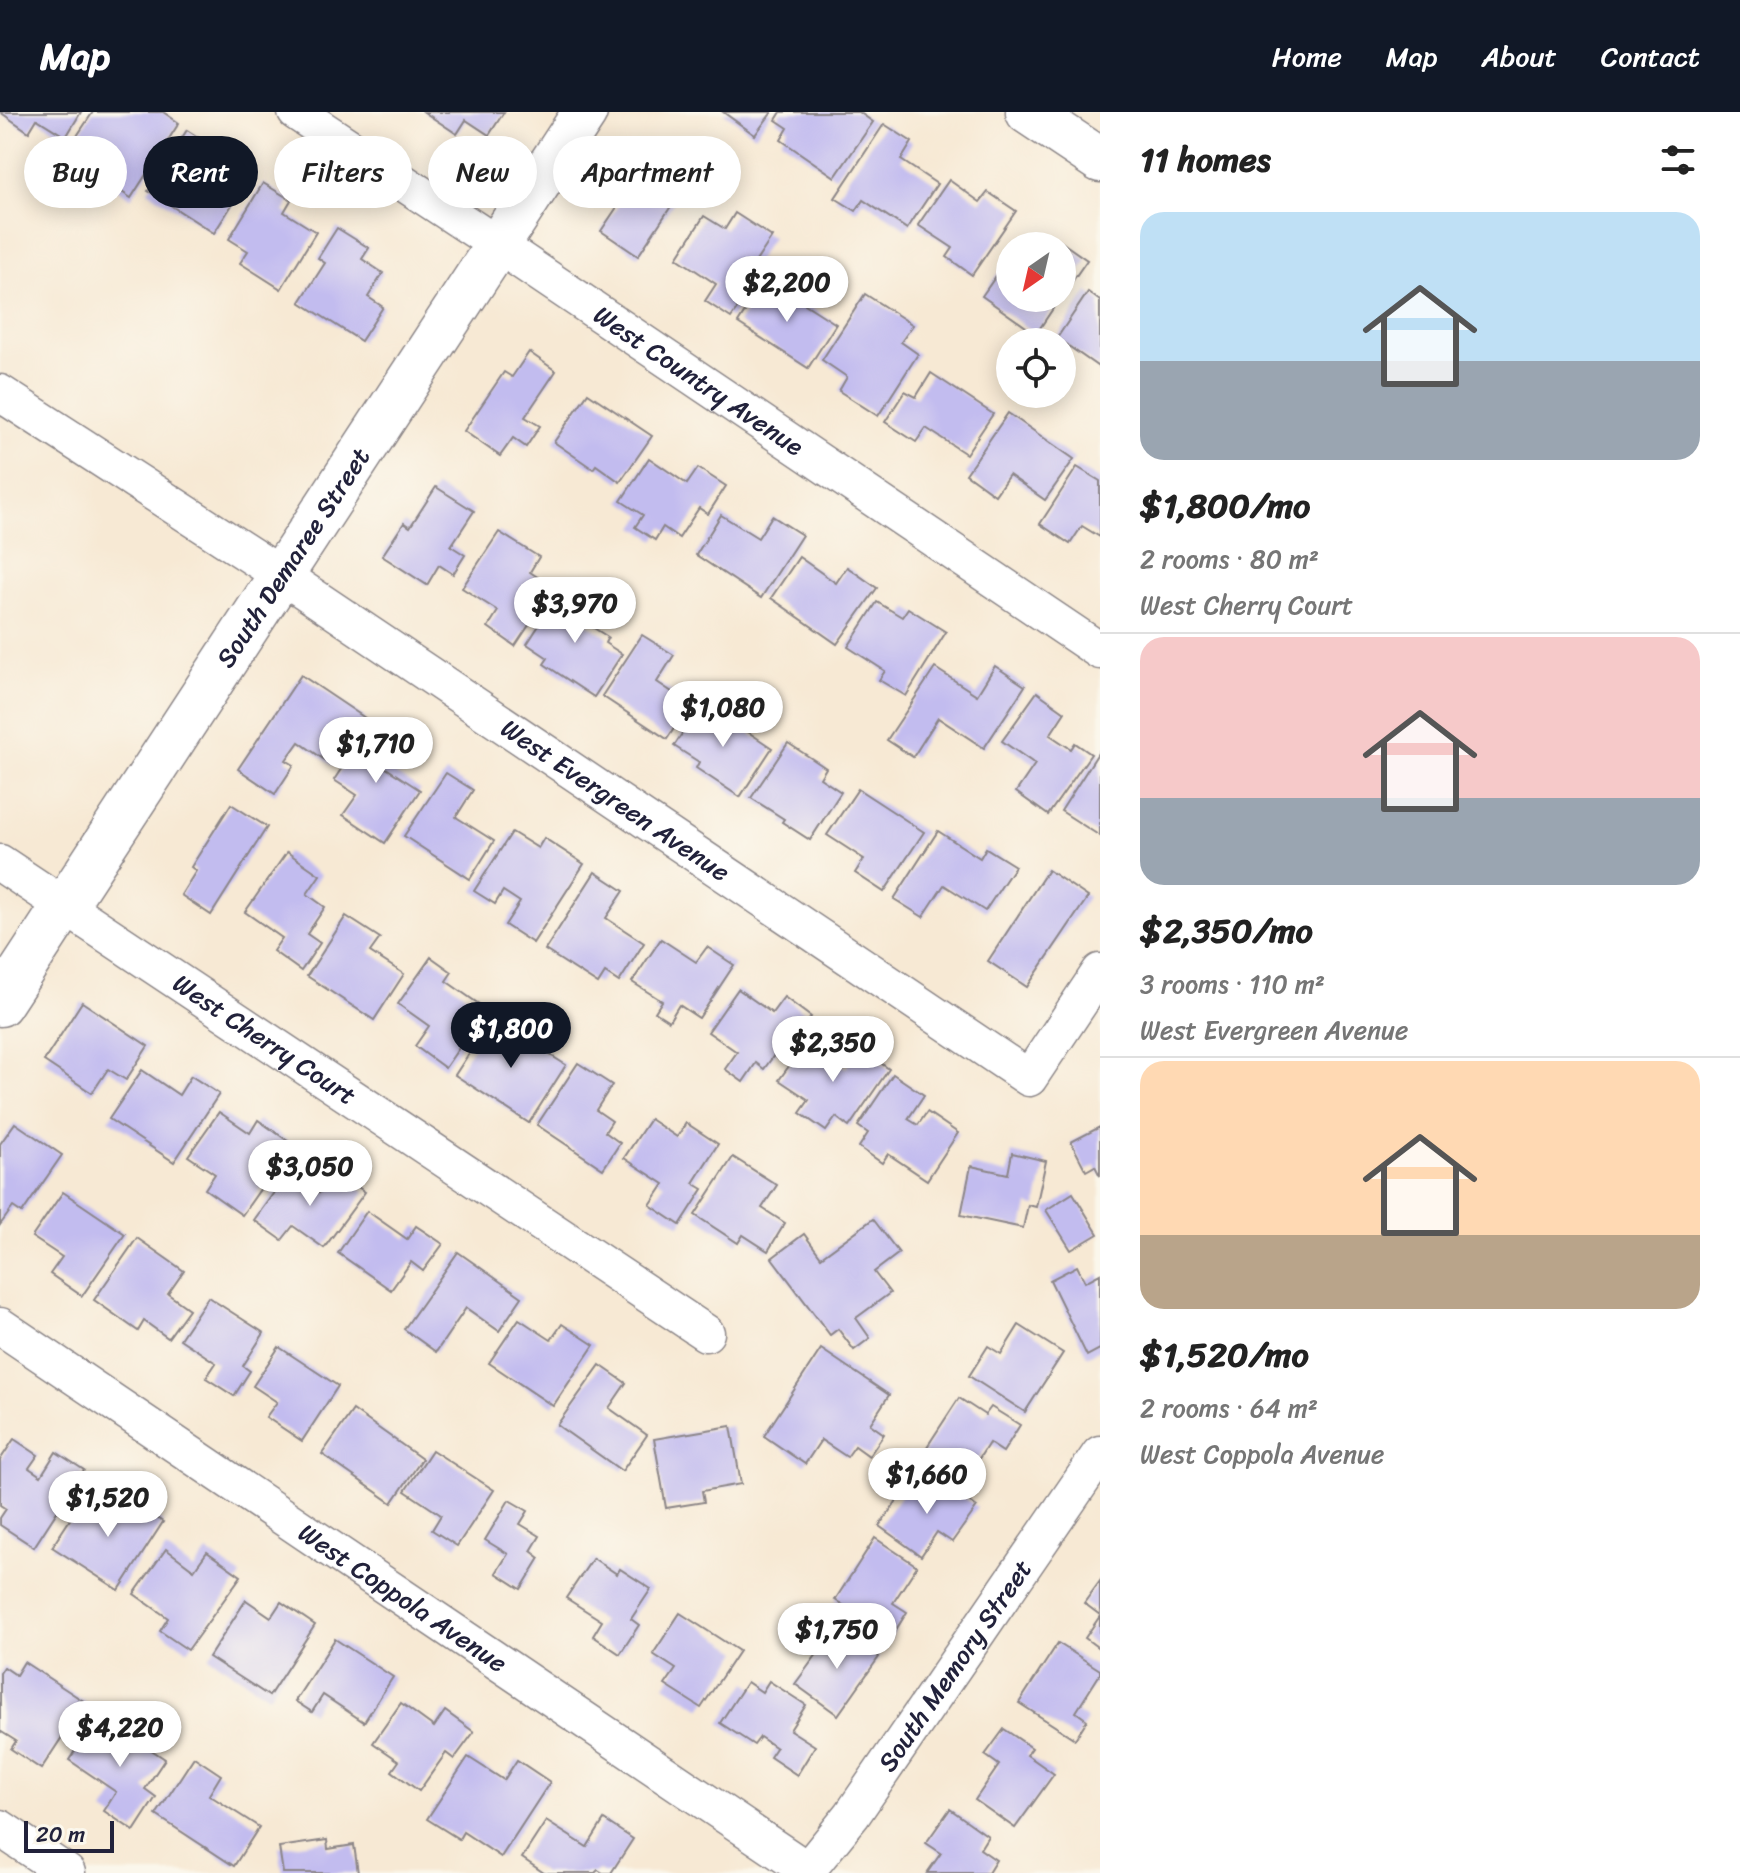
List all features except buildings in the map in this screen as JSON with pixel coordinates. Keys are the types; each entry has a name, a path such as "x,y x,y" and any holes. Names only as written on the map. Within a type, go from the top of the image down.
{"main road":[{"name":"South Demaree Street","path":"0,1004 585,112"},
{"path":"1028,112 1100,160"}],"street":[{"name":"West Country Avenue","path":"296,112 1100,651"},
{"name":"West Evergreen Avenue","path":"0,393 281,575 1029,1078 1100,972"},
{"name":"West Cherry Court","path":"0,863 706,1333"},
{"name":"West Coppola Avenue","path":"0,1326 806,1872"},
{"name":"South Memory Street","path":"806,1872 852,1815 1100,1454"},
{"path":"0,1828 67,1873"}]}
